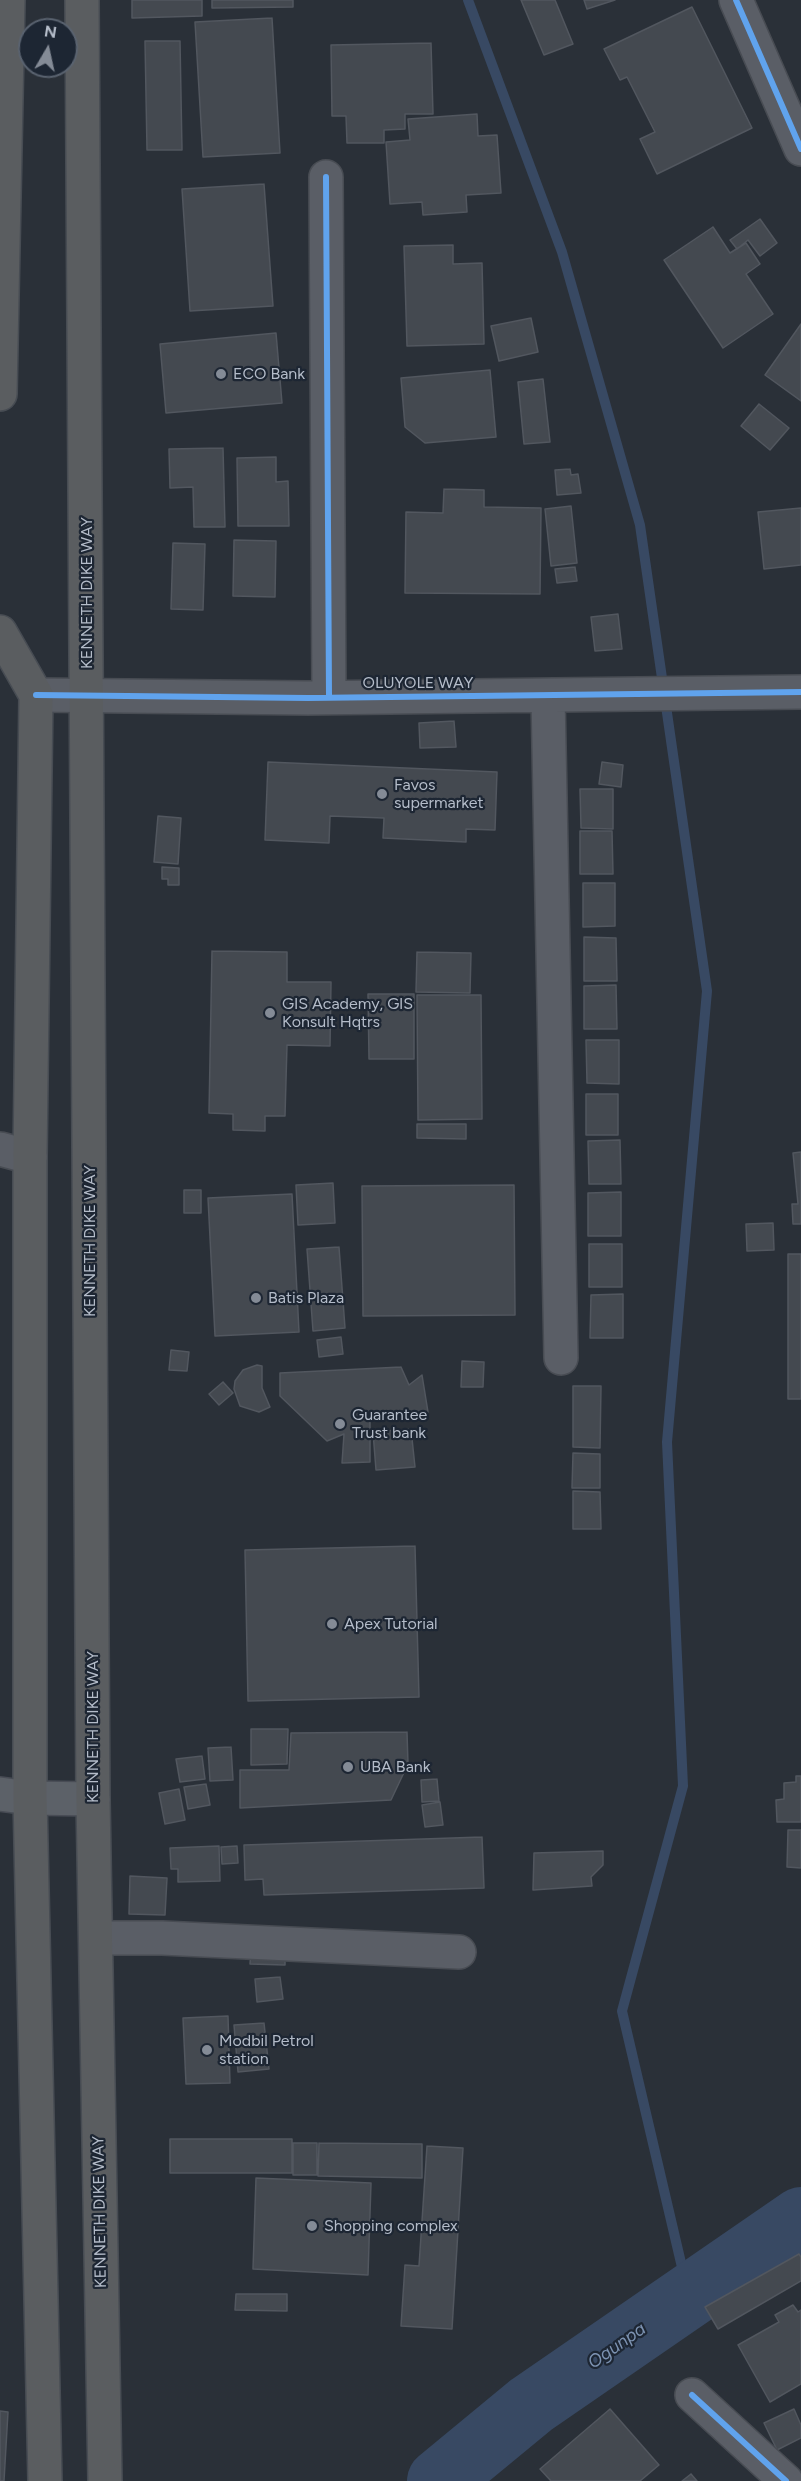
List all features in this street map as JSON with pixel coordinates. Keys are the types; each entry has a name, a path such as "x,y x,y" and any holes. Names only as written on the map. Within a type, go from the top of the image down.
{"highway":[{"path":"0,394 8,0"},
{"name":"KENNETH DIKE WAY","path":"82,0 93,1799 105,2481"},
{"path":"0,632 36,694 15,1153 15,1796 45,2481"}],"main road":[{"path":"15,1796 93,1799"}],"street":[{"path":"736,0 801,149"},
{"path":"326,177 329,698"},
{"name":"OLUYOLE WAY","path":"36,694 329,698 801,692"},
{"path":"548,696 561,1358"},
{"path":"96,1938 162,1938 459,1952"},
{"path":"692,2395 786,2481"}],"building":[{"path":"132,0 202,0 202,16 132,18"},
{"path":"212,0 293,0 293,7 212,8"},
{"path":"521,0 555,0 573,44 544,55"},
{"path":"584,0 615,0 587,9"},
{"path":"692,7 752,128 657,174 640,139 655,132 627,77 620,80 604,49"},
{"path":"272,18 280,153 203,157 195,22"},
{"path":"145,41 180,41 182,150 147,150"},
{"path":"431,43 433,114 405,114 405,129 384,130 384,143 347,143 346,116 332,116 331,45"},
{"path":"477,114 478,136 497,135 501,193 466,195 467,212 423,215 422,202 390,204 386,142 410,140 408,119"},
{"path":"264,184 273,306 190,311 182,189"},
{"path":"760,219 777,243 760,256 748,240 737,249 730,240"},
{"path":"713,227 730,253 746,243 760,264 746,274 773,314 723,348 664,260"},
{"path":"453,245 453,264 482,263 484,344 407,346 404,246"},
{"path":"531,318 538,352 499,361 491,326"},
{"path":"801,324 801,401 765,375"},
{"name":"ECO Bank","path":"276,333 282,403 166,413 160,344"},
{"path":"490,370 496,437 425,443 405,427 401,378"},
{"path":"543,379 550,442 524,444 518,382"},
{"path":"759,404 789,428 770,450 741,426"},
{"path":"223,448 225,527 194,527 193,487 170,488 169,449"},
{"path":"276,457 276,482 288,481 289,526 238,526 237,458"},
{"path":"570,469 571,475 578,474 581,493 557,495 555,470"},
{"path":"444,489 484,490 484,507 541,508 540,594 405,593 406,512 443,513"},
{"path":"571,506 577,563 551,566 545,509"},
{"path":"801,508 801,565 764,569 758,512"},
{"path":"234,540 276,541 275,597 233,596"},
{"path":"173,543 205,544 203,610 171,609"},
{"path":"575,567 577,581 557,583 555,569"},
{"path":"618,614 622,649 595,651 591,617"},
{"path":"454,721 456,747 420,748 419,723"},
{"name":"Favos supermarket","path":"268,762 497,772 495,830 466,829 466,842 383,838 384,818 330,816 329,843 265,840"},
{"path":"602,762 623,765 621,787 599,784"},
{"path":"580,789 613,789 613,829 581,828"},
{"path":"158,816 181,818 178,864 154,862"},
{"path":"580,831 612,831 613,874 580,874"},
{"path":"162,867 179,868 179,885 168,885 168,879 162,879"},
{"path":"583,883 615,883 615,926 583,927"},
{"path":"584,937 616,938 617,981 584,981"},
{"name":"GIS Academy, GIS Konsult Hqtrs","path":"212,951 287,952 287,982 331,982 330,1046 287,1045 285,1116 265,1116 265,1131 233,1130 233,1114 209,1113"},
{"path":"417,952 471,953 470,993 416,992"},
{"path":"616,985 617,1029 584,1029 584,986"},
{"path":"368,994 414,994 414,1059 369,1059"},
{"path":"417,995 481,995 482,1119 418,1120"},
{"path":"586,1040 619,1040 619,1084 587,1083"},
{"path":"586,1094 618,1094 618,1135 586,1135"},
{"path":"417,1124 466,1124 466,1139 417,1138"},
{"path":"620,1140 621,1184 589,1184 588,1141"},
{"path":"801,1152 801,1224 793,1224 792,1204 798,1204 793,1153"},
{"path":"333,1183 335,1223 298,1225 296,1185"},
{"path":"514,1185 515,1315 363,1316 362,1186"},
{"path":"184,1190 201,1190 201,1213 184,1213"},
{"path":"621,1192 621,1236 588,1236 588,1193"},
{"name":"Batis Plaza","path":"292,1194 299,1332 215,1336 208,1198"},
{"path":"773,1223 774,1250 747,1251 746,1224"},
{"path":"589,1244 622,1244 622,1287 589,1287"},
{"path":"339,1247 345,1328 313,1331 307,1249"},
{"path":"788,1254 801,1254 801,1399 788,1399"},
{"path":"623,1294 623,1338 590,1338 591,1295"},
{"path":"341,1337 343,1354 319,1357 317,1340"},
{"path":"171,1350 189,1352 187,1371 169,1370"},
{"path":"462,1361 484,1362 483,1387 461,1387"},
{"path":"257,1365 262,1366 262,1388 270,1407 259,1412 240,1406 234,1389 235,1381 243,1370"},
{"name":"Guarantee Trust bank","path":"401,1367 409,1385 422,1375 428,1412 370,1414 370,1462 342,1463 344,1434 327,1441 280,1396 280,1373"},
{"path":"223,1382 233,1393 219,1405 209,1394"},
{"path":"573,1386 601,1386 600,1448 573,1447"},
{"path":"411,1429 415,1467 376,1470 373,1432"},
{"path":"573,1453 600,1454 600,1488 572,1488"},
{"path":"573,1491 600,1492 601,1529 573,1529"},
{"name":"Apex Tutorial","path":"415,1546 419,1697 248,1701 245,1550"},
{"path":"251,1729 288,1729 287,1764 251,1765"},
{"name":"UBA Bank","path":"407,1732 408,1764 391,1800 240,1808 240,1770 289,1770 291,1733"},
{"path":"231,1747 233,1780 210,1781 208,1748"},
{"path":"202,1756 205,1779 180,1782 176,1759"},
{"path":"796,1776 801,1776 801,1822 777,1822 776,1800 784,1799 784,1783 796,1782"},
{"path":"437,1779 439,1801 422,1802 421,1780"},
{"path":"206,1784 210,1805 188,1809 184,1787"},
{"path":"179,1789 185,1820 165,1824 159,1793"},
{"path":"440,1802 443,1825 425,1827 422,1805"},
{"path":"788,1830 801,1830 801,1868 787,1867"},
{"path":"482,1837 484,1888 264,1895 263,1879 245,1880 244,1845"},
{"path":"219,1846 220,1881 178,1882 178,1869 171,1869 170,1848"},
{"path":"237,1846 238,1863 222,1864 221,1847"},
{"path":"603,1851 603,1865 591,1877 592,1886 533,1890 534,1853"},
{"path":"130,1876 167,1878 165,1915 129,1914"},
{"path":"251,1951 285,1953 285,1965 250,1964"},
{"path":"280,1977 283,1999 257,2002 255,1979"},
{"name":"Modbil Petrol station","path":"228,2016 230,2083 186,2084 183,2018"},
{"path":"264,2023 269,2069 238,2072 234,2025"},
{"path":"170,2139 292,2139 292,2173 170,2173"},
{"path":"293,2143 317,2143 317,2175 293,2175"},
{"path":"319,2143 422,2144 422,2178 318,2176"},
{"path":"427,2146 463,2148 452,2329 401,2326 405,2265 419,2266"},
{"name":"Shopping complex","path":"256,2178 371,2183 368,2275 253,2269"},
{"path":"799,2254 801,2281 718,2329 705,2307"},
{"path":"236,2294 287,2294 287,2311 235,2310"},
{"path":"793,2305 798,2312 801,2310 801,2384 770,2402 738,2345 779,2322 775,2315"},
{"path":"610,2409 659,2465 640,2481 551,2481 540,2469"},
{"path":"794,2409 801,2425 801,2438 777,2450 764,2423"},
{"path":"0,2411 8,2412 4,2481 0,2481"},
{"path":"691,2474 697,2481 682,2481"}],"waterway":[{"path":"468,0 562,252 640,525 707,991 667,1442 683,1786 622,2011 689,2297"},
{"name":"Ogunpa","path":"439,2481 531,2405 801,2219"}],"cycle path":[{"path":"736,0 801,149"},
{"path":"326,177 329,697"},
{"path":"36,695 308,698 801,692"},
{"path":"692,2395 786,2481"}],"place":[{"name":"ECO Bank","path":"221,374"},
{"name":"Favos supermarket","path":"382,794"},
{"name":"GIS Academy, GIS Konsult Hqtrs","path":"270,1013"},
{"name":"Batis Plaza","path":"256,1298"},
{"name":"Guarantee Trust bank","path":"340,1424"},
{"name":"Apex Tutorial","path":"332,1624"},
{"name":"UBA Bank","path":"348,1767"},
{"name":"Modbil Petrol station","path":"207,2050"},
{"name":"Shopping complex","path":"312,2226"}]}
